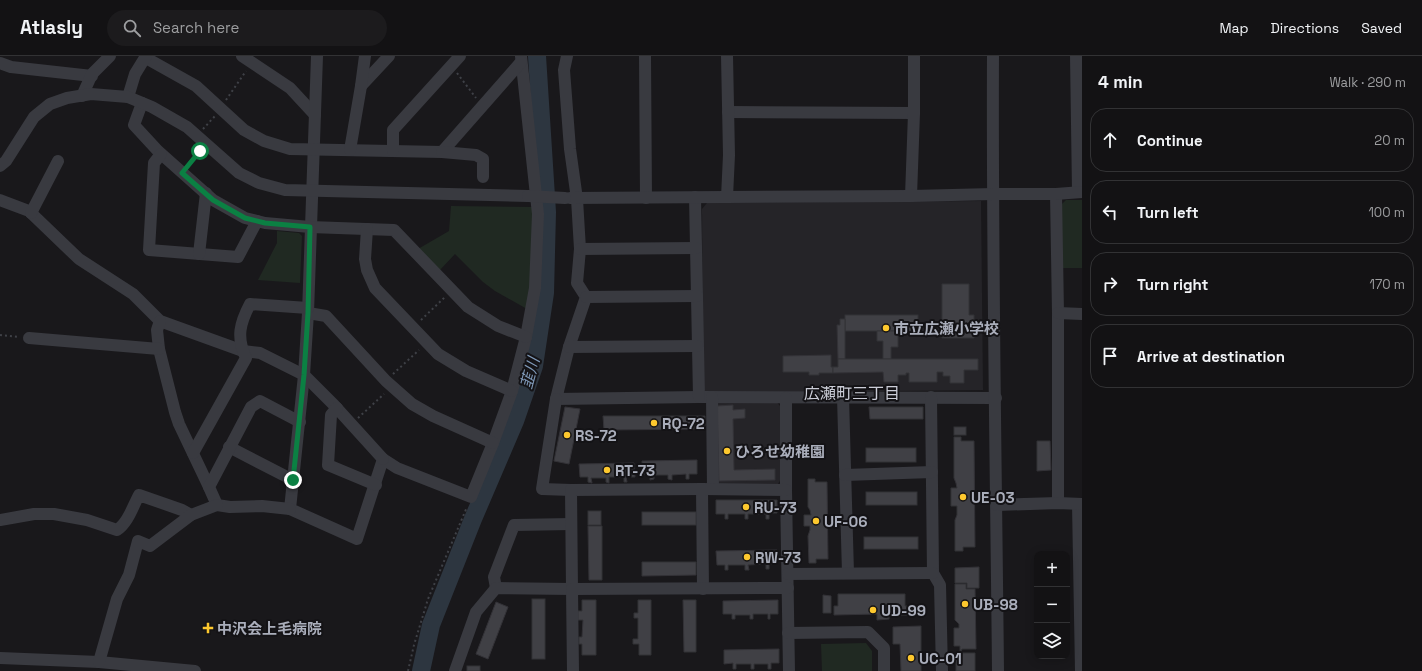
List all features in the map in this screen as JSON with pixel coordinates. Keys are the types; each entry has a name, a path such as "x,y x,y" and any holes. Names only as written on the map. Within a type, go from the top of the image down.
{"street":[{"path":"82,96 92,76 110,56"},
{"path":"290,509 300,422 308,311 317,56"},
{"path":"350,150 365,56"},
{"path":"361,86 389,56"},
{"path":"393,151 393,130 460,56"},
{"path":"567,56 564,70 570,149 578,199 580,249 577,282 586,297 569,347 556,399 542,489 786,490"},
{"path":"645,56 646,198"},
{"path":"727,56 729,155 727,197"},
{"path":"911,196 914,113 914,56"},
{"path":"993,56 992,194 996,398 998,671"},
{"path":"0,166 6,161 34,117 50,104 67,98 91,94 128,97 152,107 187,128 239,173 259,183 285,190 528,196 578,199 1056,194 1080,192 1079,109 1076,56"},
{"path":"128,97 135,74 146,57 196,86 244,130 264,141 290,149 442,152 476,155 483,159 483,177"},
{"path":"247,59 290,88 315,115"},
{"path":"442,152 483,107 521,59"},
{"path":"0,200 29,211 79,259 133,294 160,321 243,351 260,353 304,375 337,408 383,459 398,468 471,497 512,391 526,337 535,288 538,214 521,59"},
{"path":"0,63 11,67 92,76"},
{"path":"142,103 134,125 161,154 213,200 245,218 265,223 310,227 394,230 468,308 498,326 526,337"},
{"path":"728,112 914,113"},
{"path":"161,154 154,163 149,250 238,257 257,221"},
{"path":"31,213 58,161"},
{"path":"199,254 206,193"},
{"path":"1056,194 1058,313 1058,503"},
{"path":"695,197 698,397"},
{"path":"367,229 365,259 367,270 375,288 438,354 466,371 512,391"},
{"path":"580,249 696,248"},
{"path":"586,297 697,296"},
{"path":"193,453 246,358 240,339 242,320 250,304 308,311 326,316 389,384 412,404 434,416 493,443"},
{"path":"1058,313 1082,314"},
{"path":"160,321 157,330 159,349 175,412 216,505"},
{"path":"29,338 159,349"},
{"path":"569,347 697,346"},
{"path":"556,399 698,397 996,398"},
{"path":"704,589 712,397"},
{"path":"843,397 848,574"},
{"path":"931,397 933,573 940,585 942,671"},
{"path":"786,398 789,671"},
{"path":"209,487 251,407 260,401 300,422"},
{"path":"337,408 331,415 328,465 376,486"},
{"path":"229,447 293,480"},
{"path":"99,662 117,599 129,575 138,541 150,546 191,515 216,505 230,507 262,506 290,509 330,525 357,539 376,486 383,459"},
{"path":"845,475 932,472"},
{"path":"570,490 573,671"},
{"path":"0,520 34,514 54,514 88,520 118,530 127,519 139,495 182,510 191,515"},
{"path":"997,505 1058,503 1080,504 1081,668"},
{"path":"455,671 476,612 496,588 494,576 514,525 571,524"},
{"path":"788,574 933,573"},
{"path":"496,588 788,588"},
{"path":"788,633 868,632 884,648 884,671"},
{"path":"0,658 99,662 153,669 194,671"}],"path":[{"path":"202,130 221,108 247,59"},
{"path":"452,66 483,107"},
{"path":"182,173 200,151"},
{"path":"412,327 451,291"},
{"path":"0,335 29,338"},
{"path":"351,424 427,343"},
{"path":"408,671 428,599 471,497"}],"shaded area":[{"path":"1066,200 1082,200 1082,268 1061,268 1062,204"},
{"path":"981,201 983,390 707,393 703,389 702,209 707,203"},
{"path":"451,206 534,207 532,281 527,309 495,291 483,282 455,254 439,271 418,249 449,231"},
{"path":"277,231 299,233 302,236 300,283 258,280 277,243"},
{"path":"776,401 780,406 781,479 778,484 716,485 715,402"},
{"path":"866,643 872,651 872,671 822,671 821,644"}],"building":[{"path":"942,284 969,284 969,315 974,315 974,338 942,338"},
{"path":"845,315 918,315 918,331 845,331"},
{"path":"840,319 845,319 845,359 838,359 837,325 840,325"},
{"path":"877,331 898,331 898,347 891,347 891,359 883,359 883,341 877,341"},
{"path":"831,355 831,367 833,367 833,373 809,375 809,372 783,372 783,356"},
{"path":"838,359 978,359 978,370 964,370 964,383 950,383 950,376 943,376 943,372 937,372 937,382 909,382 909,373 906,373 906,375 898,375 898,382 884,382 883,372 833,373 833,367 838,367"},
{"path":"733,405 733,410 745,409 745,418 733,419 734,470 775,469 775,480 719,481 717,406"},
{"name":"RS-72","path":"565,407 580,409 569,464 554,461"},
{"path":"869,407 923,407 923,419 870,419"},
{"name":"RQ-72","path":"603,416 705,416 705,429 604,430"},
{"path":"954,427 966,427 966,435 954,435"},
{"name":"UE-03","path":"954,437 961,437 961,441 974,441 975,547 963,547 963,551 955,551 955,520 957,515 957,506 951,506 951,488 957,488 954,478"},
{"path":"1037,441 1050,441 1051,470 1037,471"},
{"path":"866,448 916,448 916,462 866,462"},
{"path":"697,460 697,474 689,474 689,479 686,479 686,474 672,475 672,480 668,479 668,475 654,475 654,479 650,480 650,474 642,474 642,461"},
{"name":"RT-73","path":"634,463 635,477 626,477 627,482 624,482 624,477 609,477 609,483 606,482 606,478 591,478 592,483 588,482 588,477 580,477 579,464"},
{"name":"UF-06","path":"808,479 815,479 815,482 827,482 828,559 816,559 816,563 809,563 808,536 810,526 804,526 804,515 811,515 808,507"},
{"path":"866,492 917,492 917,505 866,505"},
{"name":"RU-73","path":"716,500 777,500 777,513 769,513 769,519 766,519 766,514 748,514 748,519 745,519 745,514 728,514 728,519 725,519 725,514 716,514"},
{"path":"588,511 601,511 601,525 588,525"},
{"path":"642,512 696,512 696,525 642,525"},
{"path":"588,526 602,526 602,580 589,580"},
{"path":"864,537 918,537 918,549 864,549"},
{"name":"RW-73","path":"777,550 777,564 769,564 769,569 766,569 766,564 748,565 749,570 745,570 745,565 728,565 728,570 725,570 725,565 717,565 716,551"},
{"path":"642,562 696,562 696,575 642,576"},
{"path":"979,567 979,588 967,588 967,583 955,583 955,568"},
{"name":"UB-98","path":"955,584 966,584 966,589 975,589 976,649 962,649 960,651 960,646 954,646 954,628 959,628 959,624 955,620"},
{"name":"UD-99","path":"838,594 905,594 905,606 911,606 912,615 889,615 889,619 877,620 877,614 834,615 834,606 838,606"},
{"path":"823,595 831,596 831,613 823,613"},
{"path":"532,599 545,599 545,659 532,659"},
{"path":"582,600 596,600 596,655 582,655 582,644 579,644 579,637 582,637 583,620 578,620 578,611 582,611"},
{"path":"638,600 651,600 651,655 639,655 639,644 633,644 633,639 638,639 638,618 634,618 634,613 638,613"},
{"path":"683,600 696,600 696,652 684,652"},
{"path":"778,600 778,614 770,614 770,619 768,619 768,614 753,614 753,619 750,619 750,615 735,615 735,619 732,619 732,614 723,614 723,601"},
{"path":"496,602 508,607 488,659 476,654"},
{"name":"UC-01","path":"921,626 921,671 901,671 900,644 893,644 893,627"},
{"path":"779,649 779,663 771,663 771,669 768,669 768,664 754,664 754,669 751,669 751,664 736,664 736,669 733,669 733,663 724,664 724,650"},
{"path":"960,651 962,653 975,653 975,671 956,671 956,653 959,653"},
{"path":"467,666 480,666 480,671 467,671"}],"waterway":[{"name":"韮川","path":"421,671 431,625 473,519 515,421 534,366 545,293 547,212 537,56"}],"place":[{"name":"市立広瀬小学校","path":"886,328"},
{"name":"RQ-72","path":"654,423"},
{"name":"RS-72","path":"567,435"},
{"name":"ひろせ幼稚園","path":"727,451"},
{"name":"RT-73","path":"607,470"},
{"name":"UE-03","path":"963,497"},
{"name":"RU-73","path":"746,507"},
{"name":"UF-06","path":"816,521"},
{"name":"RW-73","path":"747,557"},
{"name":"UB-98","path":"965,604"},
{"name":"UD-99","path":"873,610"},
{"name":"中沢会上毛病院","path":"208,628"},
{"name":"UC-01","path":"911,658"}],"district":[{"name":"広瀬町三丁目","path":"852,393"}],"route":[{"path":"200,151 182,173 213,200 245,218 265,223 310,227 308,313 304,375 293,480"}]}
